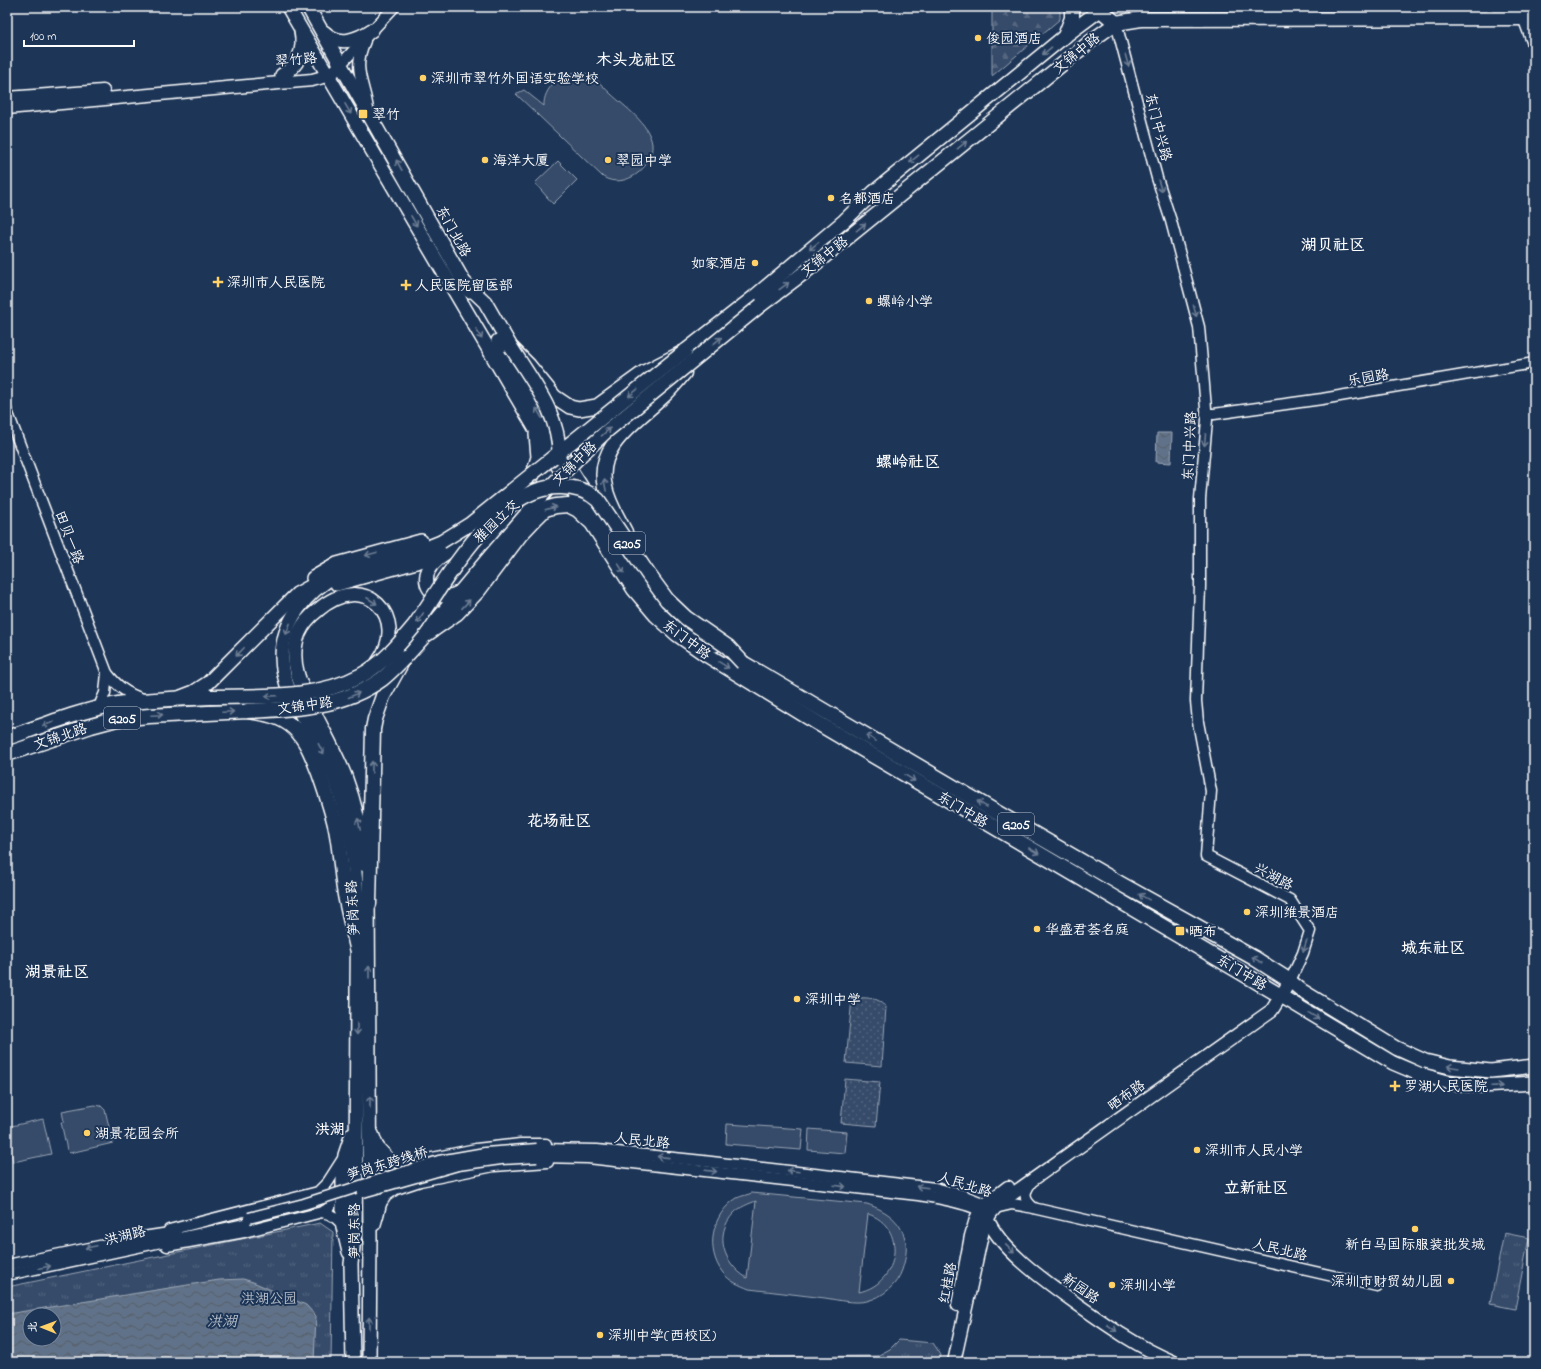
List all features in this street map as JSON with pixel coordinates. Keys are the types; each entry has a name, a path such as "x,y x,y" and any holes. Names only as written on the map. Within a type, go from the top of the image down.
{"highway":[{"path":"1065,36 1072,18 1072,7"},
{"path":"1103,8 1116,23"},
{"name":"文锦中路","path":"1116,23 1142,19 1525,14"},
{"path":"638,559 605,489 603,474 605,460 611,447 620,434 663,396 690,355"},
{"name":"雅园立交","path":"210,697 290,695 318,691 346,683 363,675 386,657 415,625 470,545 491,518 530,492 547,488 562,487 577,488 589,492 598,500 657,587 677,610 694,625 728,647 743,663"},
{"name":"雅园立交","path":"424,636 458,613 478,591 520,535 545,509 568,505 578,510 592,523"},
{"name":"东门中路","path":"592,523 634,589 656,615 677,634 707,655 823,726 1265,985 1281,996"},
{"name":"文锦中路","path":"210,713 307,707 346,698 383,679 424,636"},
{"path":"369,904 372,740 374,719 378,707 404,658"},
{"name":"东门中路","path":"743,663 1093,868 1254,958 1290,981"},
{"name":"文锦北路","path":"7,738 85,711 112,705 147,700 210,697"},
{"path":"246,711 272,716 284,721 295,729 305,742 315,763 336,827 344,890 357,948"},
{"name":"文锦北路","path":"7,754 91,726 117,719 210,713"}],"main road":[{"path":"288,7 536,430 538,458 534,474 526,486 491,518 474,530 446,546 427,560 303,595"},
{"name":"东门北路","path":"308,7 368,110 572,472"},
{"name":"文锦中路","path":"178,699 194,692 208,683 312,585 338,575 421,550 446,546 470,524 690,355 757,301 844,222 874,192 1065,36 1103,8"},
{"name":"文锦中路","path":"757,301 827,254 1091,41 1116,23"},
{"path":"282,75 289,71 299,59 302,43 301,29"},
{"path":"321,30 328,37 346,41 354,40 370,33"},
{"name":"翠竹路","path":"7,108 305,81 333,73 341,64"},
{"name":"翠竹路","path":"7,98 282,75 327,74"},
{"path":"466,284 485,302 546,405 557,432 559,449 558,465 553,481 548,489"},
{"path":"511,347 529,365 555,397 570,407 579,409 597,406 644,372 690,355"},
{"name":"文锦中路","path":"424,636 490,555 548,489 595,442 690,355"},
{"name":"东门中路","path":"536,430 592,523"},
{"name":"东门中路","path":"572,472 650,594 682,625 743,663"},
{"path":"303,595 317,575 337,564 467,529 491,518"},
{"path":"446,546 430,568 427,580 433,592 437,596 453,597 460,592"},
{"name":"笋岗东路","path":"303,595 287,631 282,657 283,672 287,687 323,752 340,796 346,817 354,860 357,948 355,1231 351,1264 352,1362"},
{"name":"笋岗东路","path":"369,1362 369,904 362,835 352,795 338,759 300,685 296,673 295,659 299,634 305,624 322,606 335,598 344,595 361,595 370,598 383,611 387,620 387,645 381,659 374,667"},
{"name":"东门中路","path":"1290,981 1301,990 1396,1048 1425,1060 1455,1067 1491,1071 1534,1066"},
{"name":"晒布路","path":"987,1210 1032,1180 1272,1010 1290,981"},
{"name":"东门中路","path":"1281,996 1393,1063 1419,1074 1451,1083 1481,1086 1534,1083"},
{"name":"晒布路","path":"987,1210 1012,1184 1281,996"},
{"path":"351,1264 343,1227 343,1181 345,1155 356,1120"},
{"path":"370,1129 380,1153 382,1169 382,1196 370,1239"},
{"name":"红桂路","path":"947,1362 974,1224 987,1210"},
{"name":"红桂路","path":"954,1362 987,1210"},
{"name":"新园路","path":"987,1210 991,1228 1000,1239 1041,1278 1125,1337 1143,1348 1174,1362"}],"street":[{"path":"341,64 394,7"},
{"path":"1525,14 1534,47"},
{"name":"东门中兴路","path":"1116,23 1157,178 1171,221 1199,326 1207,420 1200,498 1200,586 1196,690 1198,722 1211,791 1206,856"},
{"path":"368,110 366,97 359,75 358,63 362,48 370,33"},
{"name":"乐园路","path":"1206,414 1322,399 1534,363"},
{"name":"田贝一路","path":"7,411 107,673 122,690 147,700"},
{"name":"田贝一路","path":"101,702 105,693 107,673"},
{"name":"兴湖路","path":"1206,856 1290,900 1310,931 1303,953 1290,981"},
{"path":"376,1145 391,1160 403,1164 476,1149 520,1144 563,1144 597,1150"},
{"name":"人民北路","path":"537,1153 597,1150 928,1187 956,1194 987,1210"},
{"name":"人民北路","path":"537,1153 926,1196 987,1210 1012,1204 1377,1286"},
{"name":"笋岗东跨线桥","path":"249,1220 275,1218 458,1165 537,1153"},
{"path":"318,1192 328,1182 345,1155"},
{"path":"379,1208 386,1196 390,1193 401,1187 420,1181 494,1166 588,1158"},
{"path":"1032,1180 1026,1190 1026,1195 1029,1204 1034,1208"},
{"path":"126,1250 177,1245 239,1233 322,1212 327,1210 331,1205 332,1200 331,1196 328,1194 318,1192 143,1237"},
{"path":"322,1212 334,1216 343,1227"},
{"name":"洪湖路","path":"7,1265 143,1237 249,1220"},
{"name":"洪湖路","path":"7,1275 126,1250 249,1220"}],"green space":[{"path":"992,7 1060,7 1060,19 992,76"},
{"path":"579,72 590,75 598,81 636,116 650,136 652,144 648,161 643,168 628,179 620,181 603,177 516,94 524,90 544,106 544,99 554,83 566,75"},
{"path":"558,161 577,180 553,204 535,183"},
{"path":"852,998 875,999 883,1003 886,1007 882,1066 846,1063"},
{"path":"845,1079 880,1082 876,1126 841,1123"},
{"name":"湖景花园会所","path":"95,1105 101,1106 105,1110 113,1143 70,1153 67,1150 61,1122 64,1122 62,1111"},
{"path":"43,1119 51,1154 13,1162 7,1127"},
{"path":"727,1124 803,1129 801,1150 726,1144"},
{"path":"809,1129 847,1132 845,1153 808,1150"},
{"path":"752,1193 867,1204 881,1210 897,1223 904,1235 906,1243 904,1263 897,1281 889,1290 879,1297 867,1301 857,1302 749,1289 735,1283 723,1273 717,1264 714,1254 714,1233 716,1223 721,1213 728,1205 737,1198","holes":["756,1201 747,1278 732,1265 727,1257 723,1240 724,1230 734,1213 741,1207","868,1214 881,1220 889,1230 893,1242 894,1254 891,1267 884,1278 873,1287 859,1292"]},
{"name":"洪湖公园","path":"320,1223 333,1232 331,1362 7,1362 7,1287"},
{"path":"1504,1233 1529,1238 1515,1309 1490,1304"},
{"path":"899,1340 933,1343 941,1355 939,1362 764,1362 767,1357 877,1356 890,1349"}],"water":[{"path":"1157,433 1172,433 1171,463 1156,462"},
{"name":"洪湖","path":"243,1279 306,1305 316,1316 314,1362 7,1362 7,1314 22,1312 22,1347 62,1347 62,1307 51,1307 219,1280"}],"place":[{"name":"俊园酒店","path":"978,38"},
{"name":"深圳市翠竹外国语实验学校","path":"423,78"},
{"name":"翠竹","path":"363,114"},
{"name":"海洋大厦","path":"485,160"},
{"name":"翠园中学","path":"608,160"},
{"name":"名都酒店","path":"831,198"},
{"name":"如家酒店","path":"755,263"},
{"name":"深圳市人民医院","path":"218,282"},
{"name":"人民医院留医部","path":"406,285"},
{"name":"螺岭小学","path":"869,301"},
{"name":"深圳维景酒店","path":"1247,912"},
{"name":"华盛君荟名庭","path":"1037,929"},
{"name":"晒布","path":"1180,931"},
{"name":"深圳中学","path":"797,999"},
{"name":"罗湖人民医院","path":"1395,1086"},
{"name":"湖景花园会所","path":"87,1133"},
{"name":"深圳市人民小学","path":"1197,1150"},
{"name":"新白马国际服装批发城","path":"1415,1229"},
{"name":"深圳市财贸幼儿园","path":"1451,1281"},
{"name":"深圳小学","path":"1112,1285"},
{"name":"深圳中学(西校区)","path":"600,1335"}],"district":[{"name":"木头龙社区","path":"636,59"},
{"name":"湖贝社区","path":"1333,244"},
{"name":"螺岭社区","path":"908,461"},
{"name":"花场社区","path":"559,820"},
{"name":"城东社区","path":"1433,947"},
{"name":"湖景社区","path":"57,971"},
{"name":"洪湖","path":"330,1129"},
{"name":"立新社区","path":"1256,1187"}]}
